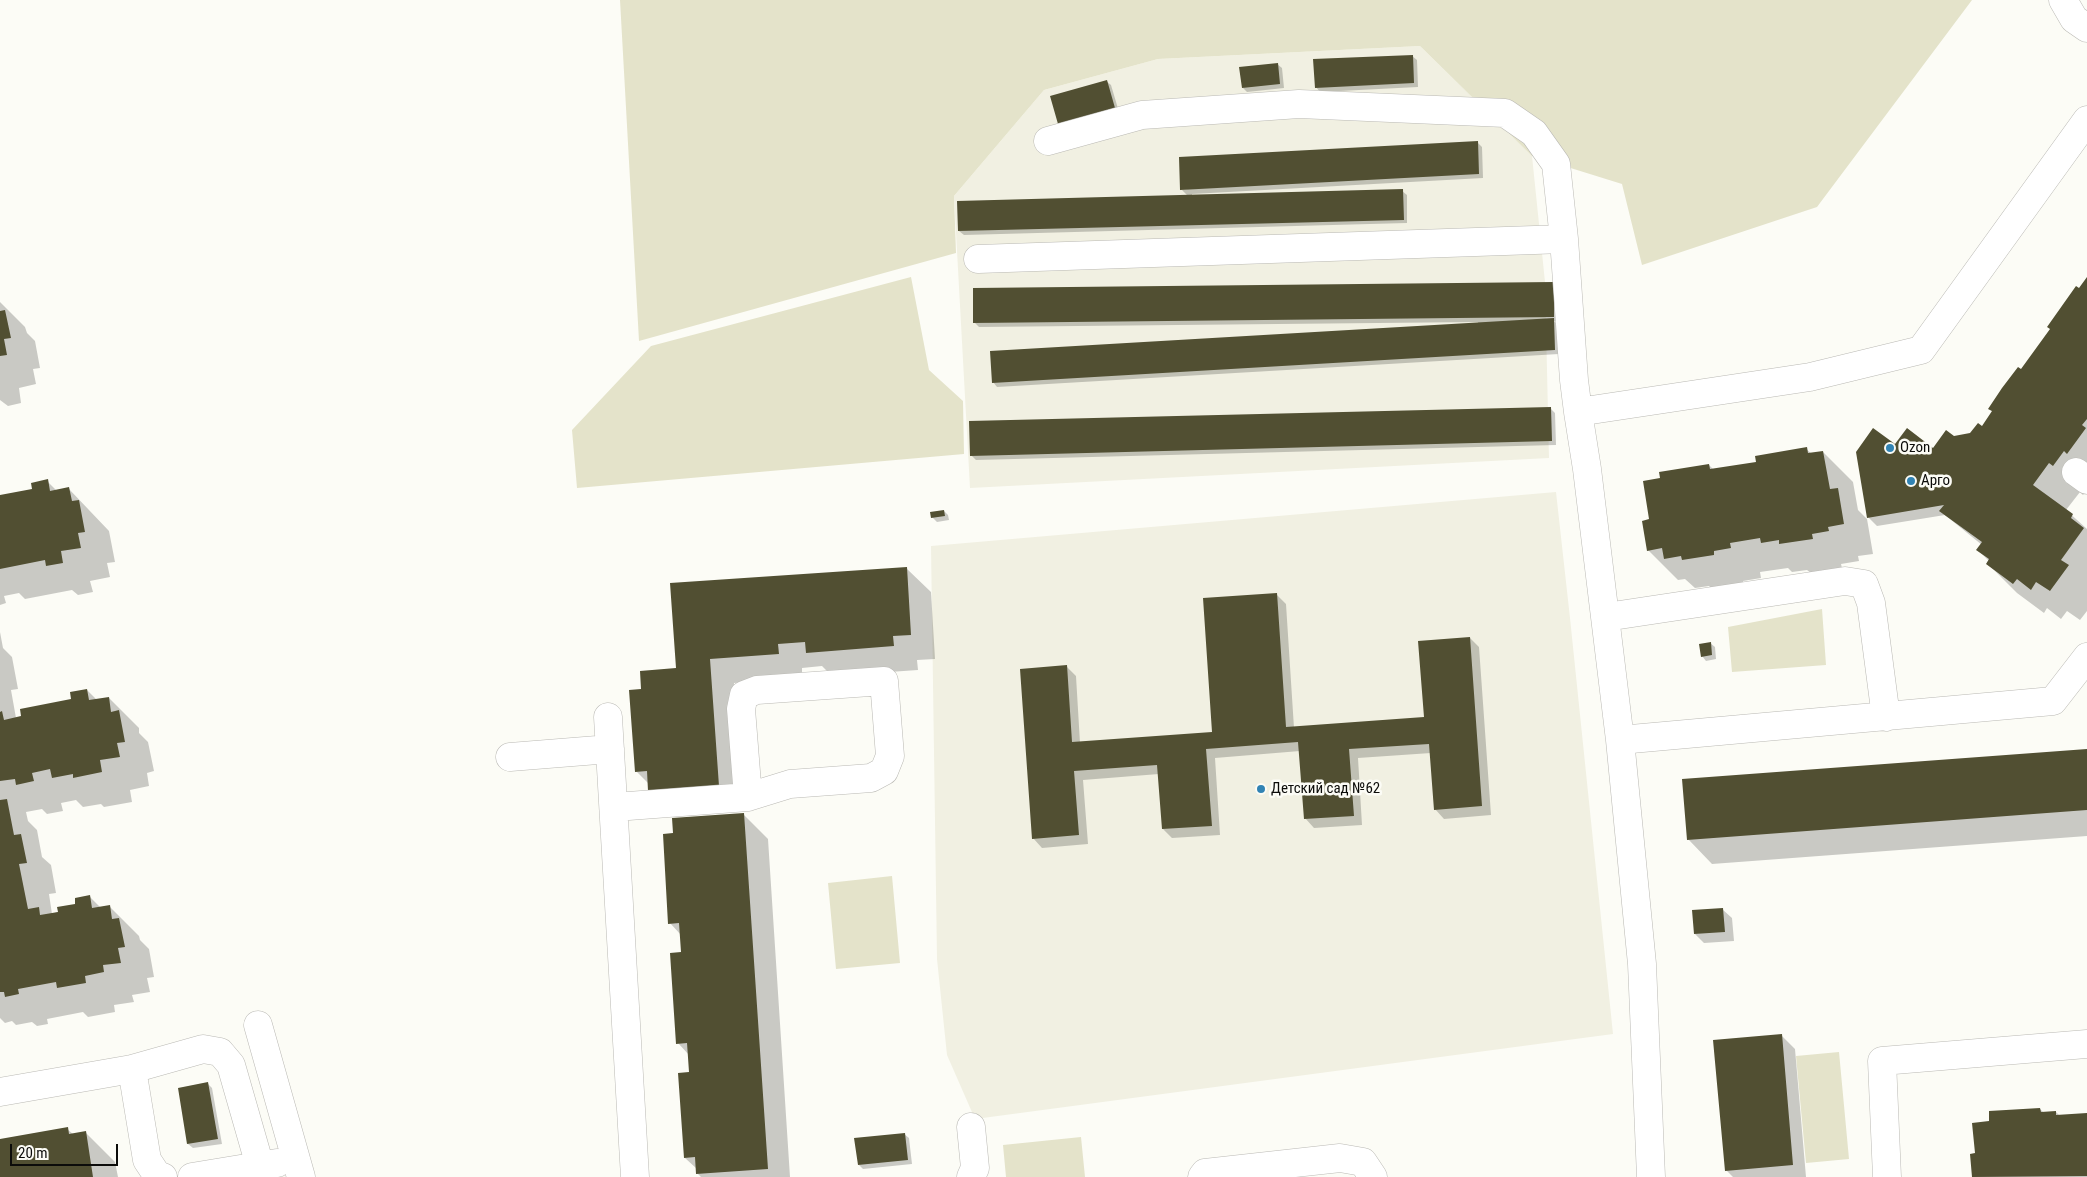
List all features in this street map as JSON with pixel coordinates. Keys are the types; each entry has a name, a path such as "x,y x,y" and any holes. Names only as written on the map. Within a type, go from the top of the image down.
{"lane":[{"path":"2063,0 2074,18 2087,28"},
{"path":"1048,142 1142,115 1299,104 1505,113 1534,133 1556,164 1564,239 1574,380 1606,616 1642,964 1651,1177"},
{"path":"1578,412 1810,376 1920,350 2087,120"},
{"path":"978,259 1564,239"},
{"path":"1606,616 1845,581 1864,584 1871,603 1886,717"},
{"path":"1620,740 2053,701 2087,657"},
{"path":"615,806 748,797 790,784 871,778 884,771 890,756 884,681 757,690 744,695 742,709 748,797"},
{"path":"608,717 615,806 635,1177"},
{"path":"510,757 610,749"},
{"path":"192,1177 260,1166 298,1168 258,1025"},
{"path":"1887,1177 1882,1061 2087,1044"},
{"path":"0,1092 132,1069 203,1049 220,1052 232,1065 260,1166"},
{"path":"132,1069 147,1160 157,1175 163,1177"},
{"path":"971,1127 975,1168 971,1177"},
{"path":"1202,1177 1205,1173 1340,1158 1363,1162 1373,1177"}],"shaded area":[{"path":"1420,46 1532,156 1545,282 1549,458 970,488 954,196 1044,90 1158,59"},
{"name":"Детский сад №62","path":"1556,492 1613,1034 975,1119 947,1055 937,959 931,546"}],"green space":[{"path":"620,0 1972,0 1817,207 1642,265 1622,184 1532,156 1420,46 1158,59 1044,90 954,196 956,253 639,341"},
{"path":"911,277 929,370 963,401 964,454 577,488 572,430 651,346"},
{"path":"1822,609 1826,665 1732,672 1728,627"},
{"path":"892,876 900,963 836,969 828,883"},
{"path":"1839,1052 1849,1159 1806,1163 1796,1056"},
{"path":"1081,1137 1085,1177 1006,1177 1003,1145"}],"building":[{"path":"1413,55 1414,83 1315,88 1313,59"},
{"path":"1278,63 1280,84 1242,88 1239,67"},
{"path":"1107,80 1115,108 1058,124 1050,96"},
{"path":"1478,141 1479,174 1180,190 1179,157"},
{"path":"1403,189 1404,220 958,231 957,201"},
{"path":"2087,277 2087,419 2082,425 2086,428 2067,454 2064,451 2053,466 2049,463 2033,485 2073,514 2071,518 2084,528 2061,560 2069,565 2050,591 2036,582 2031,590 2017,579 2013,584 1986,564 1989,559 1976,550 1982,542 1939,511 1944,505 1867,518 1856,452 1873,428 1895,444 1907,428 1933,448 1946,430 1954,436 1970,433 1978,423 1982,426 1992,411 1988,409 2002,388 2018,367 2021,369 2050,329 2047,327 2076,286 2079,288"},
{"path":"1554,282 1554,317 973,323 973,288"},
{"path":"5,310 11,338 4,339 7,355 0,356 0,311"},
{"path":"1554,318 1555,350 992,383 990,351"},
{"path":"1551,407 1552,441 970,456 969,421"},
{"path":"1807,447 1808,453 1823,451 1830,489 1838,488 1844,524 1828,527 1829,531 1812,534 1813,539 1779,544 1779,540 1761,543 1760,538 1730,543 1731,548 1714,551 1714,555 1682,560 1681,556 1664,559 1662,548 1647,551 1642,521 1649,519 1643,481 1660,478 1659,472 1709,464 1710,469 1756,462 1755,456"},
{"path":"48,479 50,491 69,487 72,501 79,500 85,532 78,533 81,548 61,551 63,563 46,566 45,560 0,569 0,495 32,489 31,483"},
{"path":"944,510 945,516 931,518 930,512"},
{"path":"907,567 911,635 893,636 894,646 806,653 805,642 778,644 779,654 710,659 719,786 648,791 647,771 635,772 629,690 641,689 640,671 676,668 670,583"},
{"path":"1277,593 1286,727 1424,717 1418,641 1470,637 1482,806 1434,810 1429,744 1349,749 1354,816 1304,819 1298,742 1206,749 1212,826 1162,829 1157,765 1074,771 1079,835 1032,839 1020,669 1067,665 1072,742 1212,732 1203,598"},
{"path":"1711,642 1712,655 1701,657 1699,644"},
{"path":"87,689 89,700 109,697 111,712 119,710 125,742 117,743 120,757 100,760 102,772 73,778 73,774 52,778 50,769 32,773 34,781 16,785 15,779 0,781 0,712 2,711 4,720 21,716 20,709 71,699 70,692"},
{"path":"2087,749 2087,810 1687,840 1682,779"},
{"path":"7,799 14,835 21,834 27,863 19,864 28,909 39,907 40,915 58,912 57,907 75,904 75,898 90,895 92,908 110,905 112,919 119,918 125,947 118,948 121,963 103,965 104,972 85,976 86,983 57,988 56,982 18,989 19,994 5,997 4,992 0,992 0,800"},
{"path":"744,813 768,1169 696,1174 695,1157 684,1158 678,1073 689,1072 687,1043 676,1044 670,953 681,952 679,923 668,924 663,834 673,833 672,818"},
{"path":"1723,908 1725,932 1694,934 1692,910"},
{"path":"1782,1034 1793,1165 1725,1171 1713,1040"},
{"path":"208,1082 218,1139 187,1144 178,1088"},
{"path":"2040,1108 2041,1112 2056,1111 2056,1115 2087,1113 2087,1176 1972,1177 1970,1154 1975,1153 1972,1123 1989,1121 1989,1111"},
{"path":"68,1127 69,1134 86,1131 93,1177 0,1177 0,1139"},
{"path":"905,1133 908,1160 858,1165 854,1138"}],"place":[{"name":"Ozon","path":"1890,448"},
{"name":"Арго","path":"1911,481"},
{"name":"Детский сад №62","path":"1261,789"}]}
